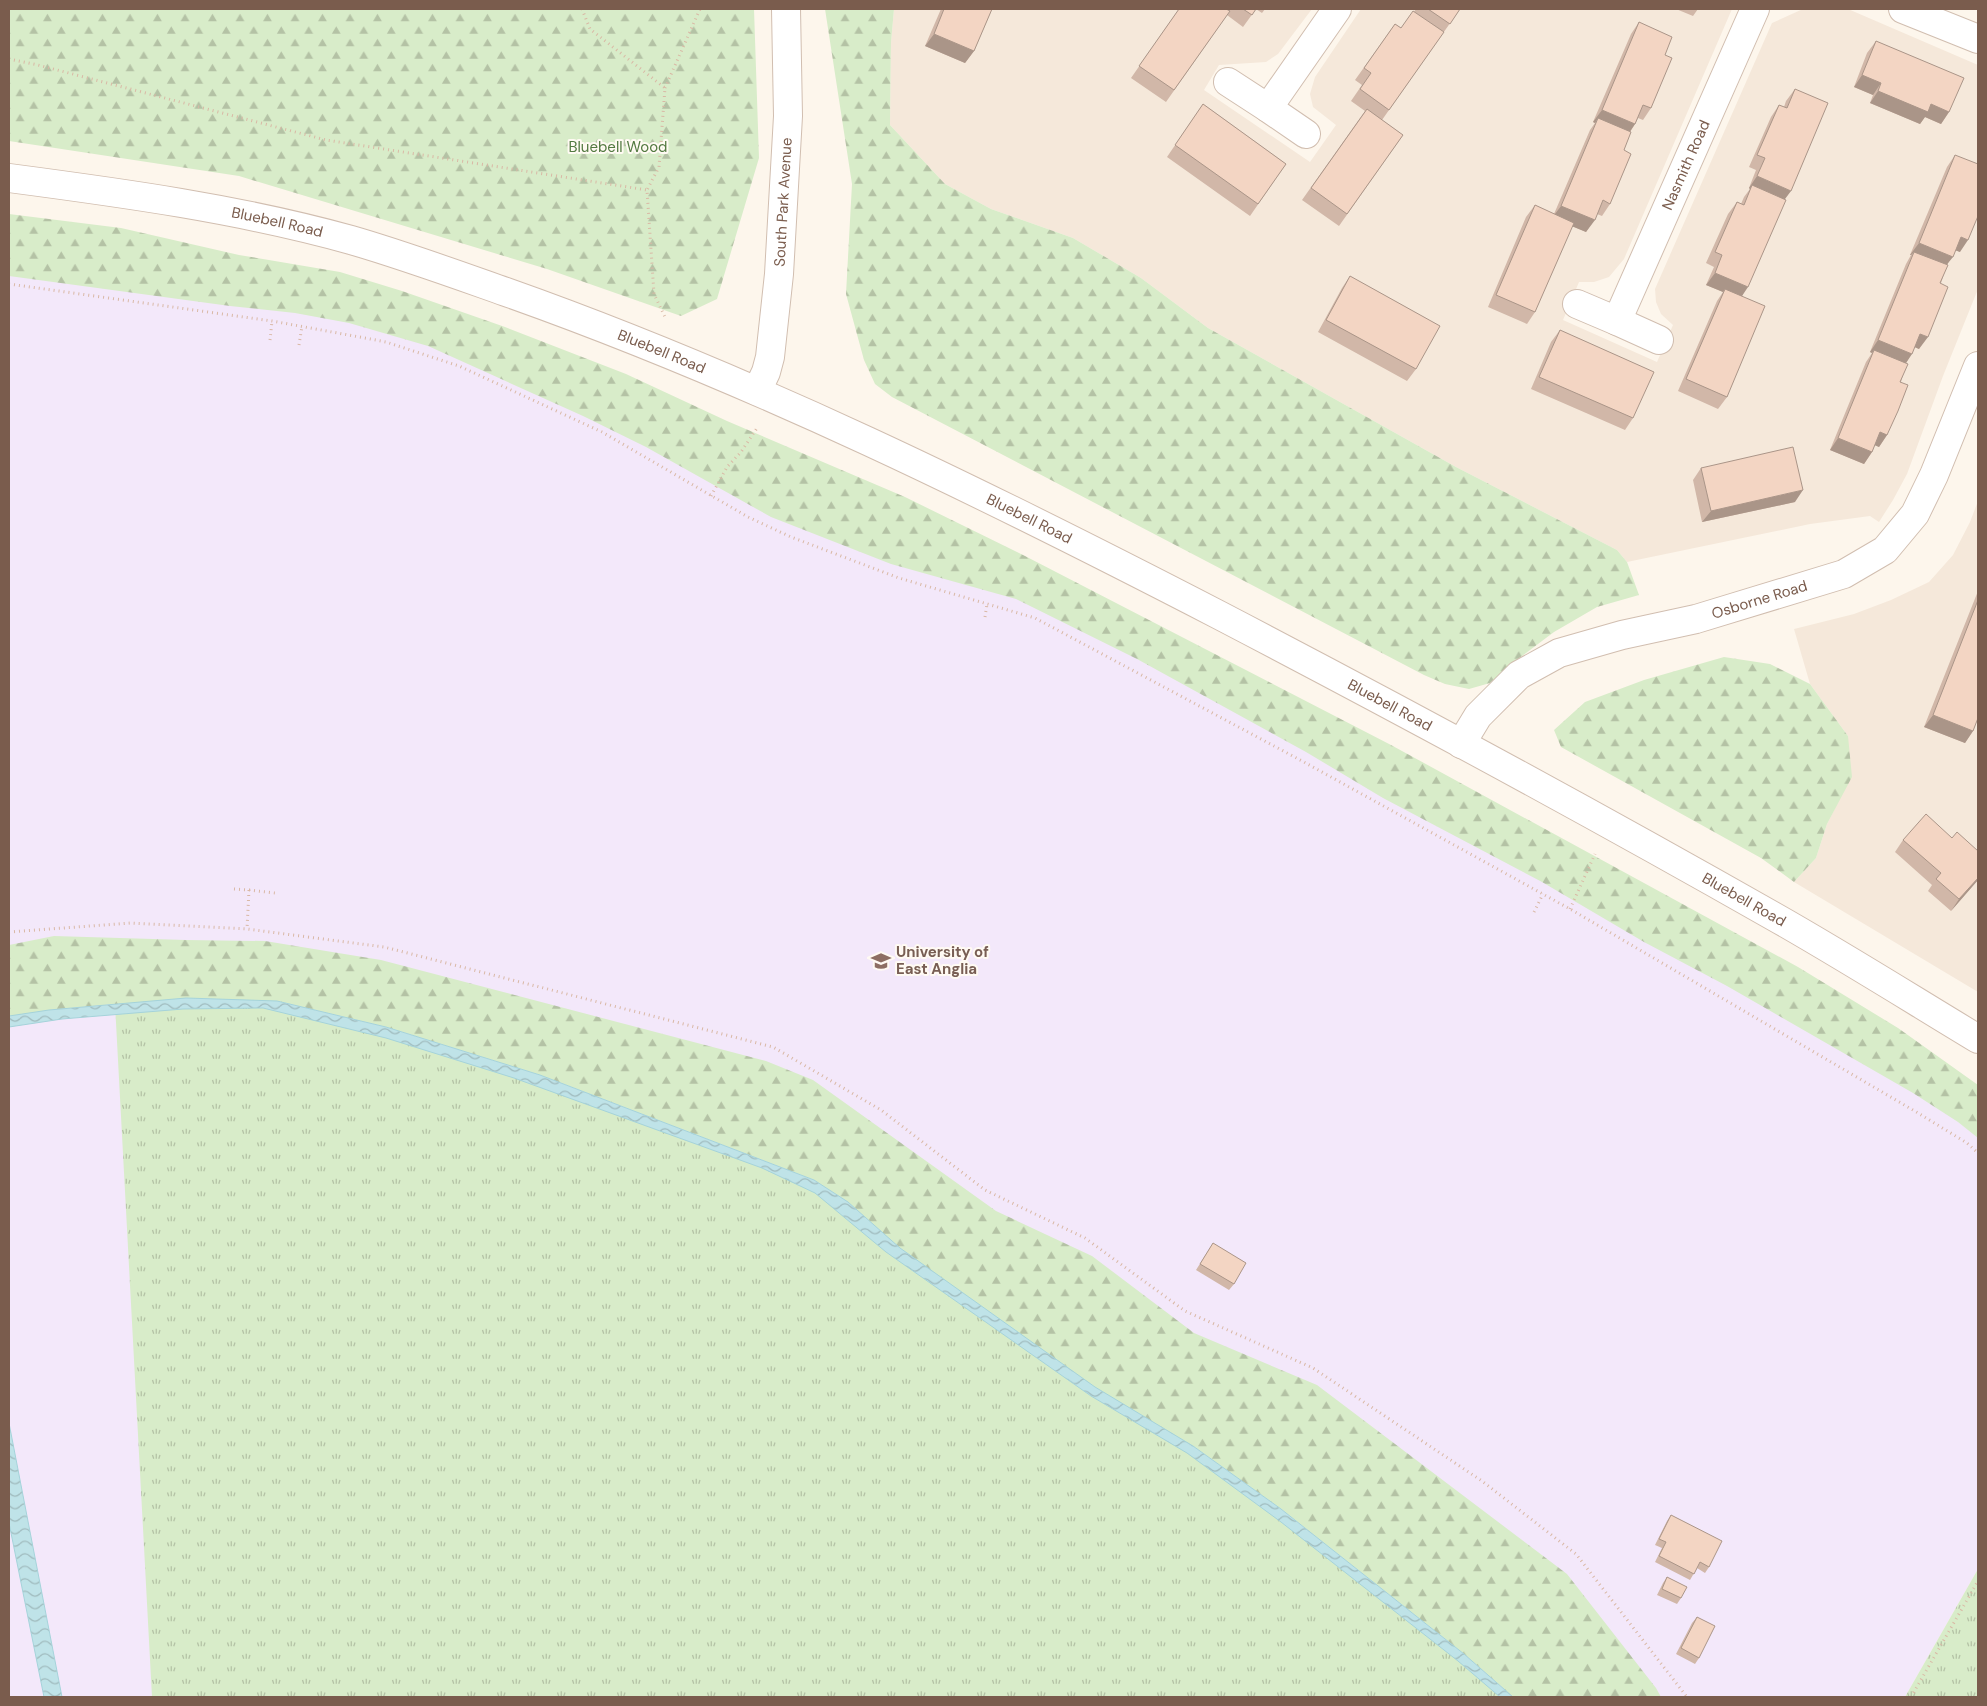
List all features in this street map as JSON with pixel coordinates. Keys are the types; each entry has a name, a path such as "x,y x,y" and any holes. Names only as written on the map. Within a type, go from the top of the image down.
{"street":[{"name":"South Park Avenue","path":"757,390 766,372 770,358 778,274 788,116 786,9"},
{"path":"1268,108 1337,9"},
{"name":"Nasmith Road","path":"1616,322 1755,9"},
{"path":"1903,9 1978,39"},
{"path":"1228,82 1306,134"},
{"name":"Bluebell Road","path":"9,178 194,206 268,220 351,240 570,315 687,360 757,390 926,468 1078,542 1461,744 1778,919 1978,1039"},
{"path":"1577,304 1659,340"},
{"name":"Osborne Road","path":"1461,744 1478,716 1520,675 1559,652 1622,635 1696,619 1844,574 1885,550 1915,514 1934,475 1978,366"}],"path":[{"path":"582,9 590,29 665,88"},
{"path":"687,360 654,294 647,190 659,167 665,88 700,9"},
{"path":"9,60 38,65 326,140 647,190"},
{"path":"9,284 272,321 386,342 459,366 602,432 748,517 791,537 899,578 1035,618 1570,908 1918,1113 1967,1143 1978,1152"},
{"path":"270,340 272,321"},
{"path":"300,345 302,326"},
{"path":"711,496 727,467 752,436"},
{"path":"985,617 988,604"},
{"path":"1570,908 1592,860"},
{"path":"234,889 275,894"},
{"path":"247,929 249,890"},
{"path":"1534,912 1543,894"},
{"path":"9,932 131,924 247,929 384,947 773,1047 881,1110 986,1190 1085,1238 1185,1310 1313,1368 1482,1481 1576,1554 1687,1697"},
{"path":"1911,1697 1978,1581"}],"shaded area":[{"path":"894,9 1312,9 1278,54 1266,62 1219,65 1204,90 1310,162 1336,125 1313,107 1310,94 1315,77 1361,9 1732,9 1624,259 1609,277 1594,282 1579,282 1563,320 1657,362 1673,325 1661,314 1656,302 1655,289 1772,23 1803,9 1848,9 1978,65 1978,289 1943,376 1907,474 1879,522 1870,516 1810,524 1627,562 1617,550 1456,467 1208,328 1141,278 1073,238 991,209 945,184 890,125 891,43"},
{"name":"University of East Anglia","path":"9,226 622,385 1978,1103 1978,1569 1905,1697 9,1697"},
{"path":"1978,501 1978,992 1794,882 1816,858 1827,824 1835,808 1848,736 1810,684 1794,629 1854,614 1891,600 1929,582 1953,555 1970,522"}],"green space":[{"name":"Bluebell Wood","path":"9,9 754,9 759,158 717,299 681,316 547,269 239,176 9,141"},
{"path":"825,9 894,9 891,43 890,125 945,184 991,209 1073,238 1141,278 1208,328 1456,467 1617,550 1627,562 1639,595 1597,607 1554,632 1490,683 1469,689 1445,684 1424,675 892,397 875,384 864,360 846,294 852,184"},
{"path":"9,214 121,228 239,255 340,272 402,291 505,327 626,374 727,421 905,497 1025,556 1391,745 1798,967 1898,1028 1978,1085 1978,1138 1958,1122 1913,1093 1727,986 1644,942 1542,882 1383,798 1306,752 1137,659 1016,599 891,564 771,517 646,447 583,416 428,346 349,323 295,313 9,276"},
{"path":"1724,657 1770,664 1810,684 1848,736 1852,777 1827,824 1816,858 1794,882 1761,858 1561,747 1554,730 1585,702 1644,680"},
{"path":"54,936 265,941 381,960 766,1061 813,1080 996,1211 1092,1256 1194,1333 1317,1385 1567,1574 1661,1697 1513,1697 1464,1654 1281,1509 1193,1446 1095,1387 900,1248 848,1202 814,1180 540,1075 386,1027 277,1001 115,1004 50,1010 9,1026 9,945"},
{"path":"277,1001 540,1075 848,1202 900,1248 1193,1446 1513,1697 152,1697 115,1004"},
{"path":"1978,1569 1978,1697 1905,1697"}],"water":[{"path":"186,998 277,1001 386,1027 540,1075 814,1180 848,1202 900,1248 1095,1387 1193,1446 1281,1509 1464,1654 1513,1697 1500,1697 1458,1661 1281,1522 1187,1453 1091,1396 886,1252 815,1193 762,1168 514,1078 386,1038 263,1008 183,1009 62,1019 9,1027 9,1016 49,1010"},
{"path":"9,1423 62,1697 44,1697 9,1523"}],"building":[{"path":"944,9 992,9 974,51 934,34"},
{"path":"1179,9 1226,9 1230,11 1174,90 1139,66"},
{"path":"1243,9 1256,9 1252,15"},
{"path":"1428,9 1460,9 1450,24"},
{"path":"1413,11 1444,32 1389,110 1360,89 1371,73 1364,68 1395,24 1401,28"},
{"path":"1639,22 1672,37 1665,55 1672,58 1651,108 1643,105 1635,124 1602,110"},
{"path":"1876,41 1964,78 1949,112 1931,104 1928,112 1878,91 1881,83 1862,75"},
{"path":"1795,89 1828,103 1791,191 1757,176 1765,158 1757,155 1779,105 1787,108"},
{"path":"1203,104 1286,164 1258,204 1175,145"},
{"path":"1367,109 1403,135 1347,214 1311,188"},
{"path":"1598,118 1631,132 1624,150 1631,154 1610,204 1603,200 1595,220 1561,206"},
{"path":"1955,155 1978,164 1978,216 1968,240 1961,237 1953,257 1919,243"},
{"path":"1752,185 1786,200 1748,287 1715,273 1722,255 1715,252 1737,202 1744,205"},
{"path":"1535,205 1574,223 1535,312 1496,295"},
{"path":"1914,252 1948,265 1940,283 1948,287 1928,337 1920,334 1912,354 1878,340"},
{"path":"1350,276 1440,326 1416,369 1326,320"},
{"path":"1725,289 1765,306 1727,397 1686,379"},
{"path":"1560,330 1654,372 1633,418 1539,377"},
{"path":"1874,350 1908,364 1900,382 1908,385 1887,435 1880,432 1872,452 1838,438"},
{"path":"1793,447 1803,490 1711,511 1701,468"},
{"path":"1978,600 1978,718 1973,731 1933,715"},
{"path":"1926,814 1952,838 1957,832 1978,851 1978,878 1959,899 1936,879 1941,873 1903,840"},
{"path":"1213,1243 1246,1263 1234,1284 1200,1264"},
{"path":"1671,1515 1722,1541 1709,1567 1700,1562 1694,1574 1659,1556 1666,1542 1659,1539"},
{"path":"1667,1577 1687,1587 1681,1598 1662,1589"},
{"path":"1697,1617 1715,1626 1699,1658 1681,1648"}],"place":[{"name":"University of East Anglia","path":"881,961"}]}
